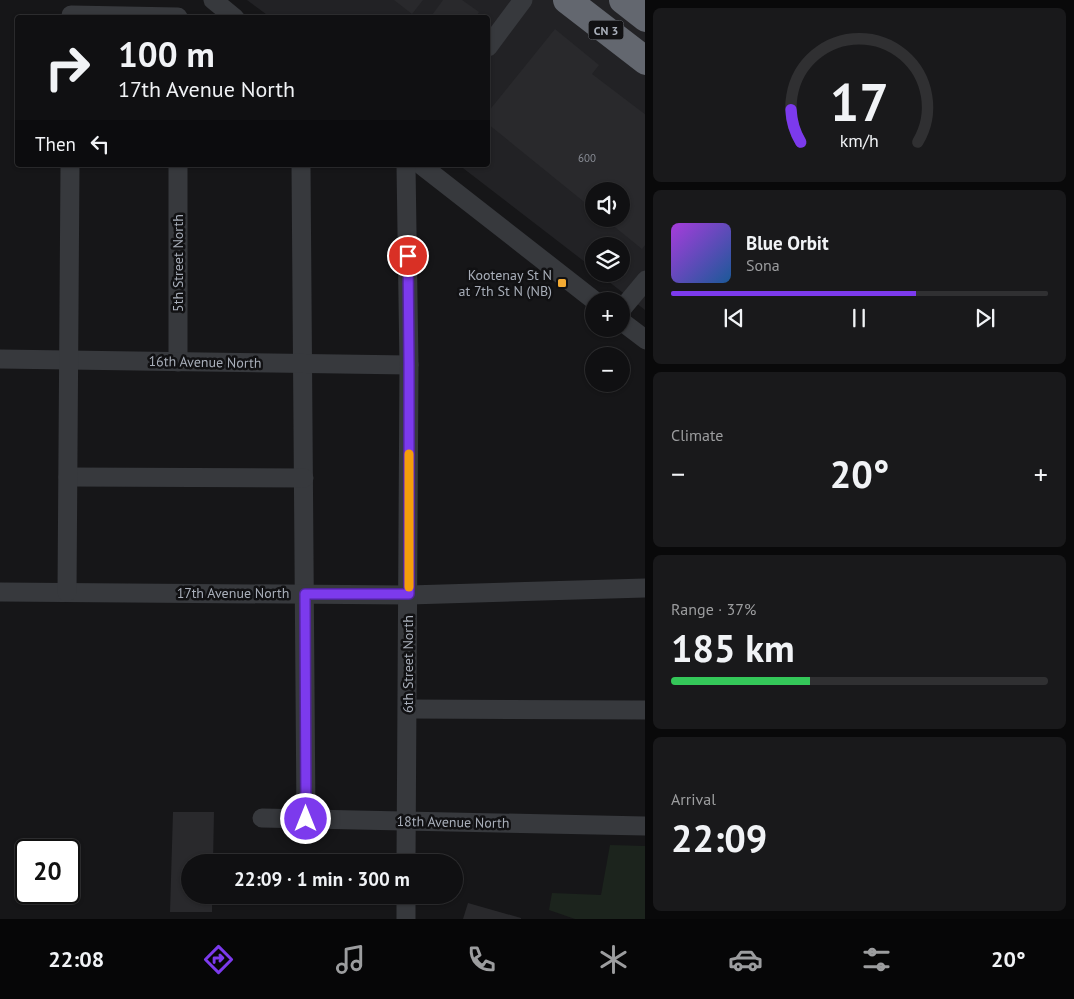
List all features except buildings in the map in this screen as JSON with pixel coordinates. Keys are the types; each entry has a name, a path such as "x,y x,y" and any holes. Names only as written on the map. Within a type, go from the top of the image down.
{"highway":[{"name":"CN 3","path":"567,0 645,61"},
{"name":"CN 3","path":"623,0 645,18"}],"street":[{"path":"178,0 178,15"},
{"path":"213,0 231,15"},
{"path":"490,44 523,0"},
{"path":"66,592 70,167"},
{"name":"5th Street North","path":"178,167 178,362"},
{"path":"301,167 306,819"},
{"name":"6th Street North","path":"406,167 409,365 406,854"},
{"path":"423,167 585,292"},
{"path":"630,299 645,280"},
{"path":"630,328 645,340"},
{"name":"16th Avenue North","path":"0,359 409,365"},
{"path":"68,477 304,478"},
{"name":"17th Avenue North","path":"0,592 409,594 645,588"},
{"path":"408,708 645,710"},
{"name":"18th Avenue North","path":"262,818 645,826"},
{"path":"406,904 406,919"}],"shaded area":[{"path":"247,0 645,0 645,310 630,298 630,292 622,292 609,282 630,282 630,237 585,237 585,262 462,167 490,167 490,15 267,15"},
{"path":"610,845 645,846 645,919 575,919 549,910 552,893 601,895"}],"slow traffic":[{"path":"409,454 409,587"}],"place":[{"name":"Kootenay St N at 7th St N (NB)","path":"562,283"}],"route":[{"path":"306,819 305,594 409,594 408,256"}]}
